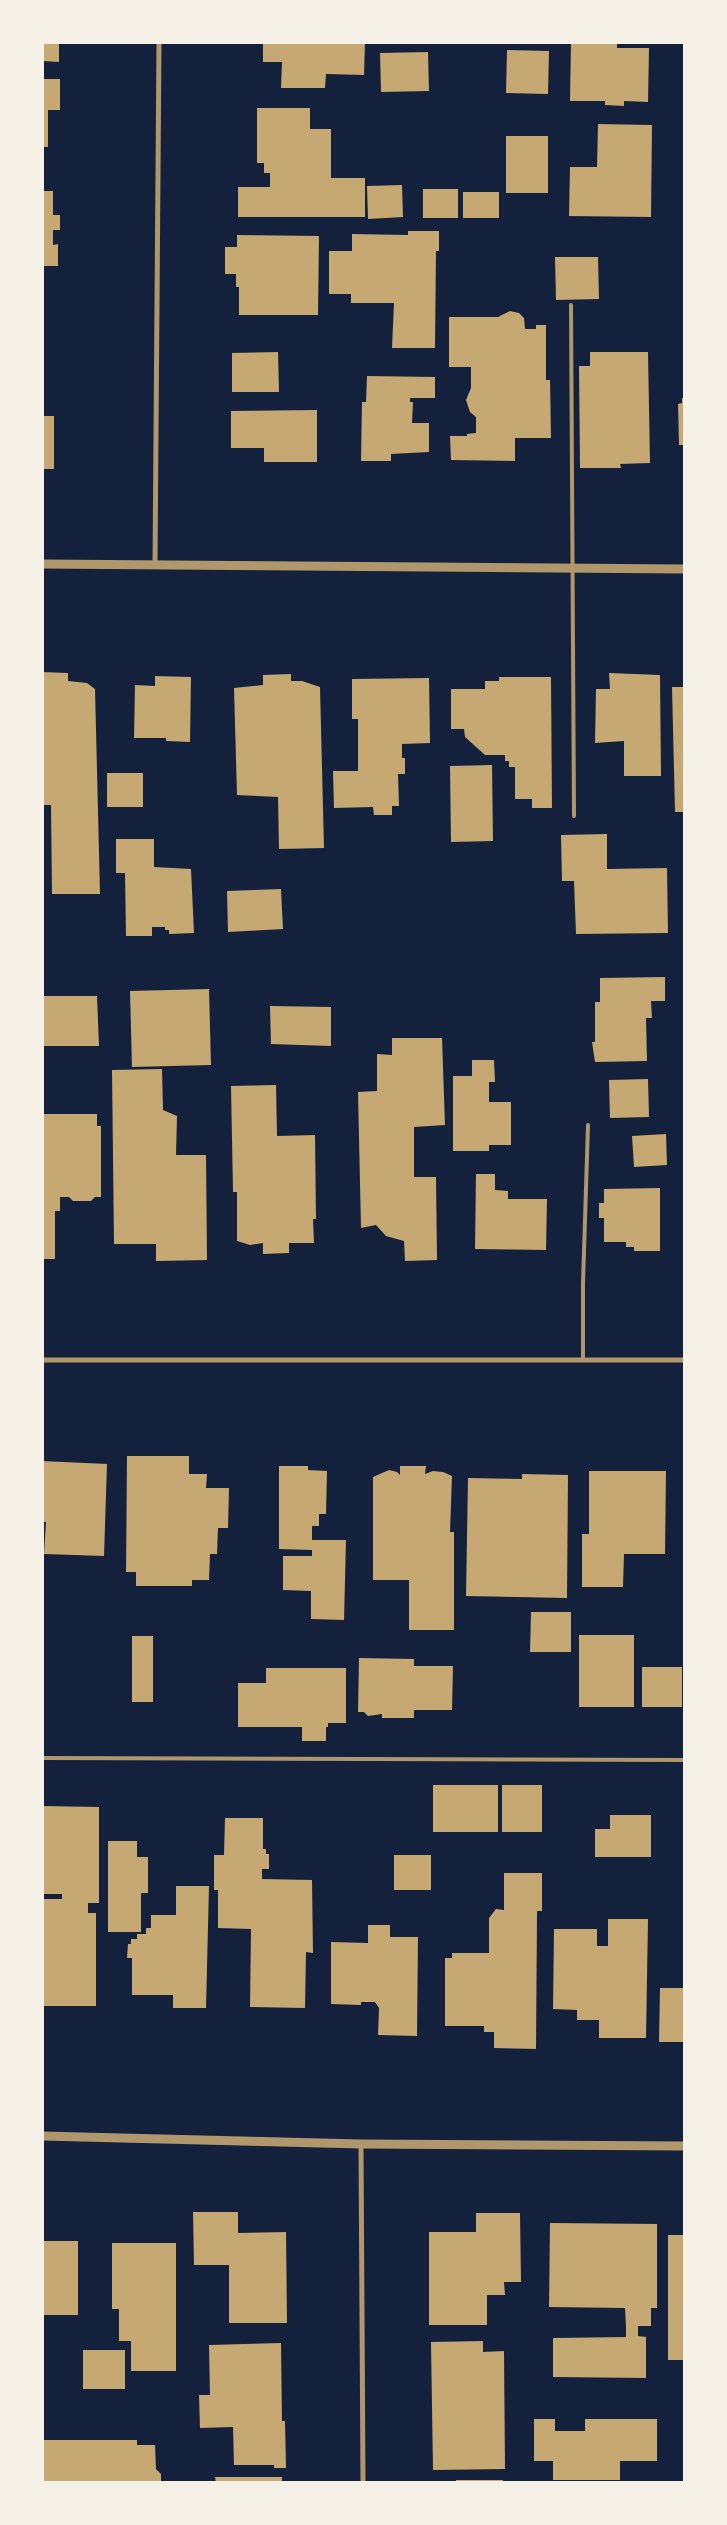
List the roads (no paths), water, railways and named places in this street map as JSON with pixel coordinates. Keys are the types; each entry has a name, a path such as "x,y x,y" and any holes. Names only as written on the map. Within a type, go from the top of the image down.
{"street":[{"path":"154,565 159,42"},
{"path":"42,564 684,569"},
{"path":"42,1360 684,1360"},
{"path":"42,2136 361,2144 684,2146"},
{"path":"361,2144 363,2482"}],"lane":[{"path":"571,305 571,568 574,816"},
{"path":"583,1360 583,1283 588,1125"},
{"path":"42,1758 684,1760"}]}
